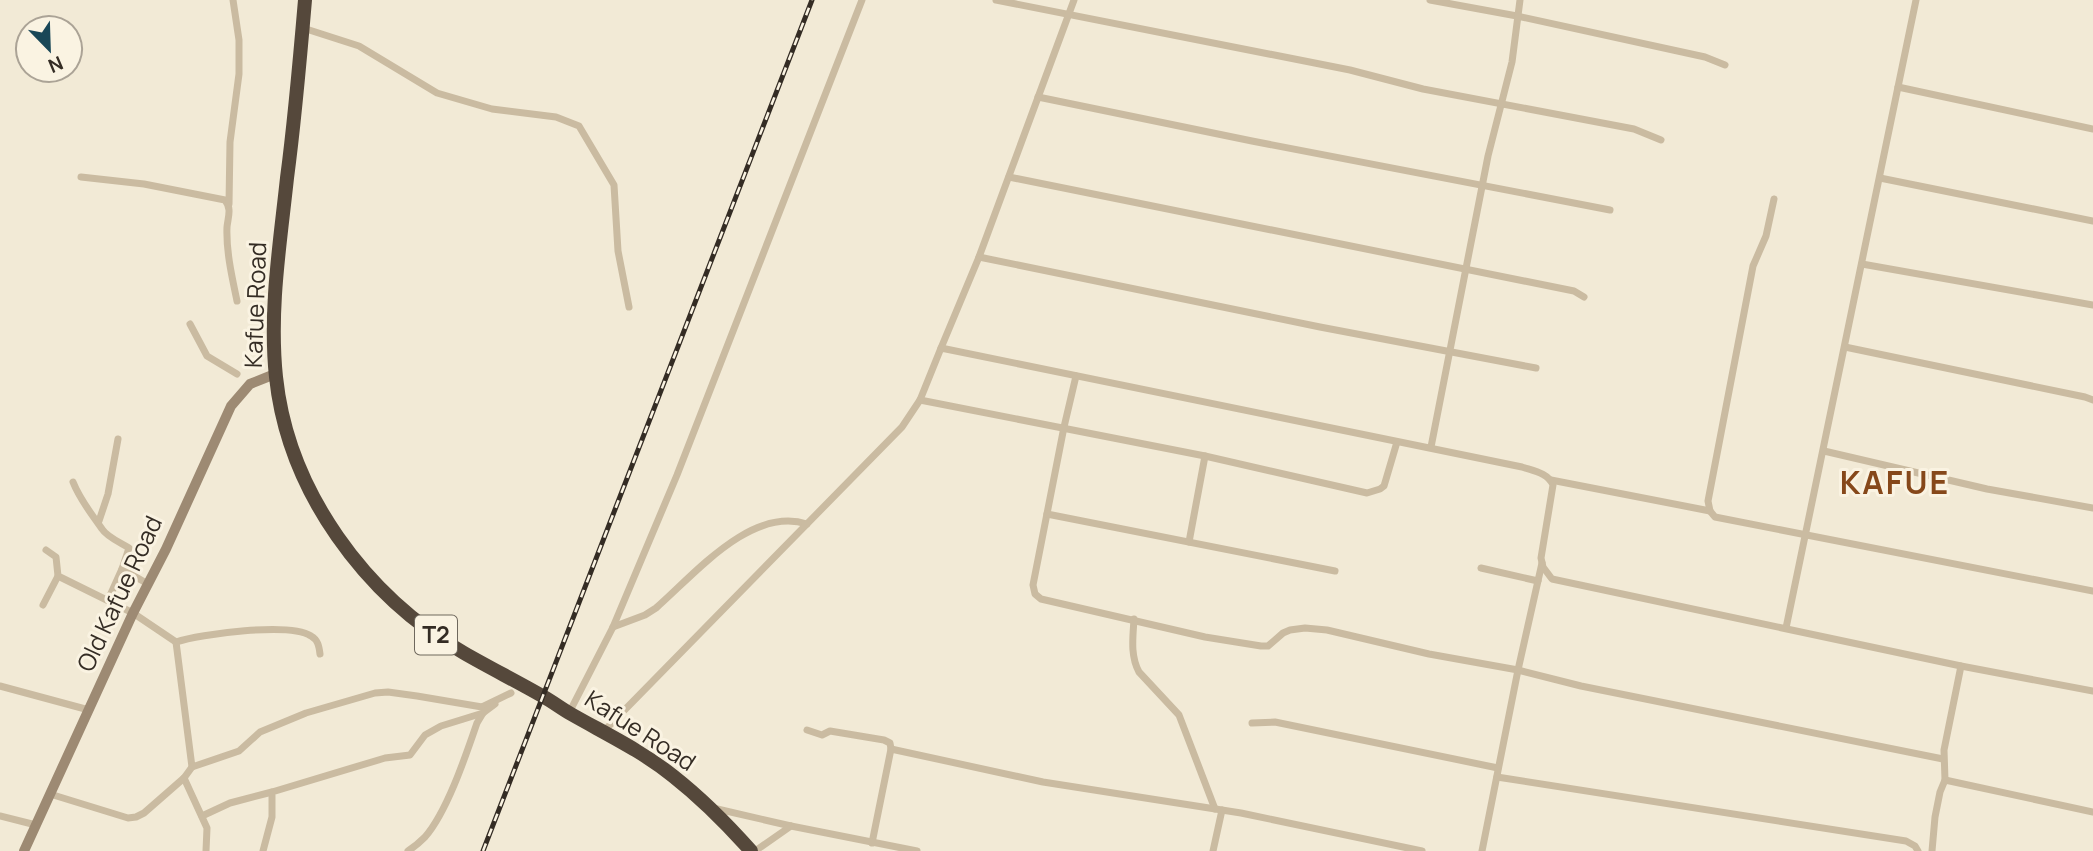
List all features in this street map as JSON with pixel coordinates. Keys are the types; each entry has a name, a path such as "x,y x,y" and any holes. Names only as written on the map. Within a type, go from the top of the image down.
{"highway":[{"name":"Kafue Road","path":"305,0 274,306 275,374 293,453 325,518 352,557 390,597 427,629 517,690 543,696 671,774 758,850"}],"street":[{"path":"233,0 239,40 239,74 230,142 228,244 237,301"},
{"path":"569,713 612,627 681,464 862,0"},
{"path":"996,0 1325,65 1405,85 1634,129 1661,140"},
{"path":"603,732 902,427 920,400 979,257 1074,0"},
{"path":"1430,0 1705,57 1725,65"},
{"path":"1431,447 1483,185 1512,62 1520,0"},
{"path":"1786,628 1916,0"},
{"path":"303,27 359,46 437,93 492,108 556,117 579,126 614,185 618,251 629,307"},
{"path":"1898,87 2093,129"},
{"path":"1038,97 1610,210"},
{"path":"81,177 144,184 215,197 229,204"},
{"path":"1009,177 1574,290 1584,297"},
{"path":"1880,178 2093,221"},
{"path":"1774,200 1766,236 1753,266 1746,299 1709,501 1710,511 1715,517 2093,591"},
{"path":"979,257 1536,369"},
{"path":"1863,264 2093,305"},
{"path":"190,324 207,356 237,374"},
{"path":"1845,347 2093,400"},
{"path":"941,348 1493,460 1543,474 1551,480 1710,511"},
{"name":"Old Kafue Road","path":"24,851 231,406 250,384 275,374"},
{"path":"1076,376 1033,585 1035,594 1041,599 1205,637 1261,646 1268,646 1283,633 1290,631 1305,628 1326,629 1429,654 1518,670 1581,686 1943,759"},
{"path":"920,400 1205,456 1367,493 1384,485 1398,442"},
{"path":"99,521 108,494 118,439"},
{"path":"1824,451 1987,489 2093,508"},
{"path":"1189,542 1205,456"},
{"path":"1482,851 1542,562 1553,490 1551,480"},
{"path":"73,482 85,506 99,521 102,530 129,548 108,600"},
{"path":"1047,514 1335,571"},
{"path":"612,627 656,608 716,556 762,524 784,520 807,524"},
{"path":"43,605 58,576 56,557 46,550"},
{"path":"1542,562 1552,579 1961,666 2093,691"},
{"path":"1481,568 1538,581"},
{"path":"122,569 148,584"},
{"path":"58,576 133,613 176,642 237,631 293,630 314,637 320,654"},
{"path":"1134,619 1135,664 1178,715 1219,810 1213,851"},
{"path":"176,642 192,767"},
{"path":"1932,851 1937,806 1945,780 1943,759 1961,666"},
{"path":"0,685 89,710"},
{"path":"202,816 230,803 385,758 411,755 421,739 432,731 483,713 517,690"},
{"path":"50,794 128,818 136,817 184,778 192,767 239,751 260,732 306,713 375,693 388,692 482,707 517,690"},
{"path":"408,851 425,838 435,824 483,713"},
{"path":"1252,723 1275,722 1497,772 1906,841 1918,851"},
{"path":"807,730 821,735 830,730 890,743 872,843"},
{"path":"891,749 1044,782 1219,810 1422,851"},
{"path":"184,778 208,833 206,851"},
{"path":"1945,780 2093,812"},
{"path":"263,851 272,817 272,792"},
{"path":"709,807 917,851"},
{"path":"0,816 36,825"},
{"path":"758,850 791,826"}],"railway":[{"path":"483,851 812,0"}],"district":[{"name":"KAFUE","path":"1895,483"}]}
